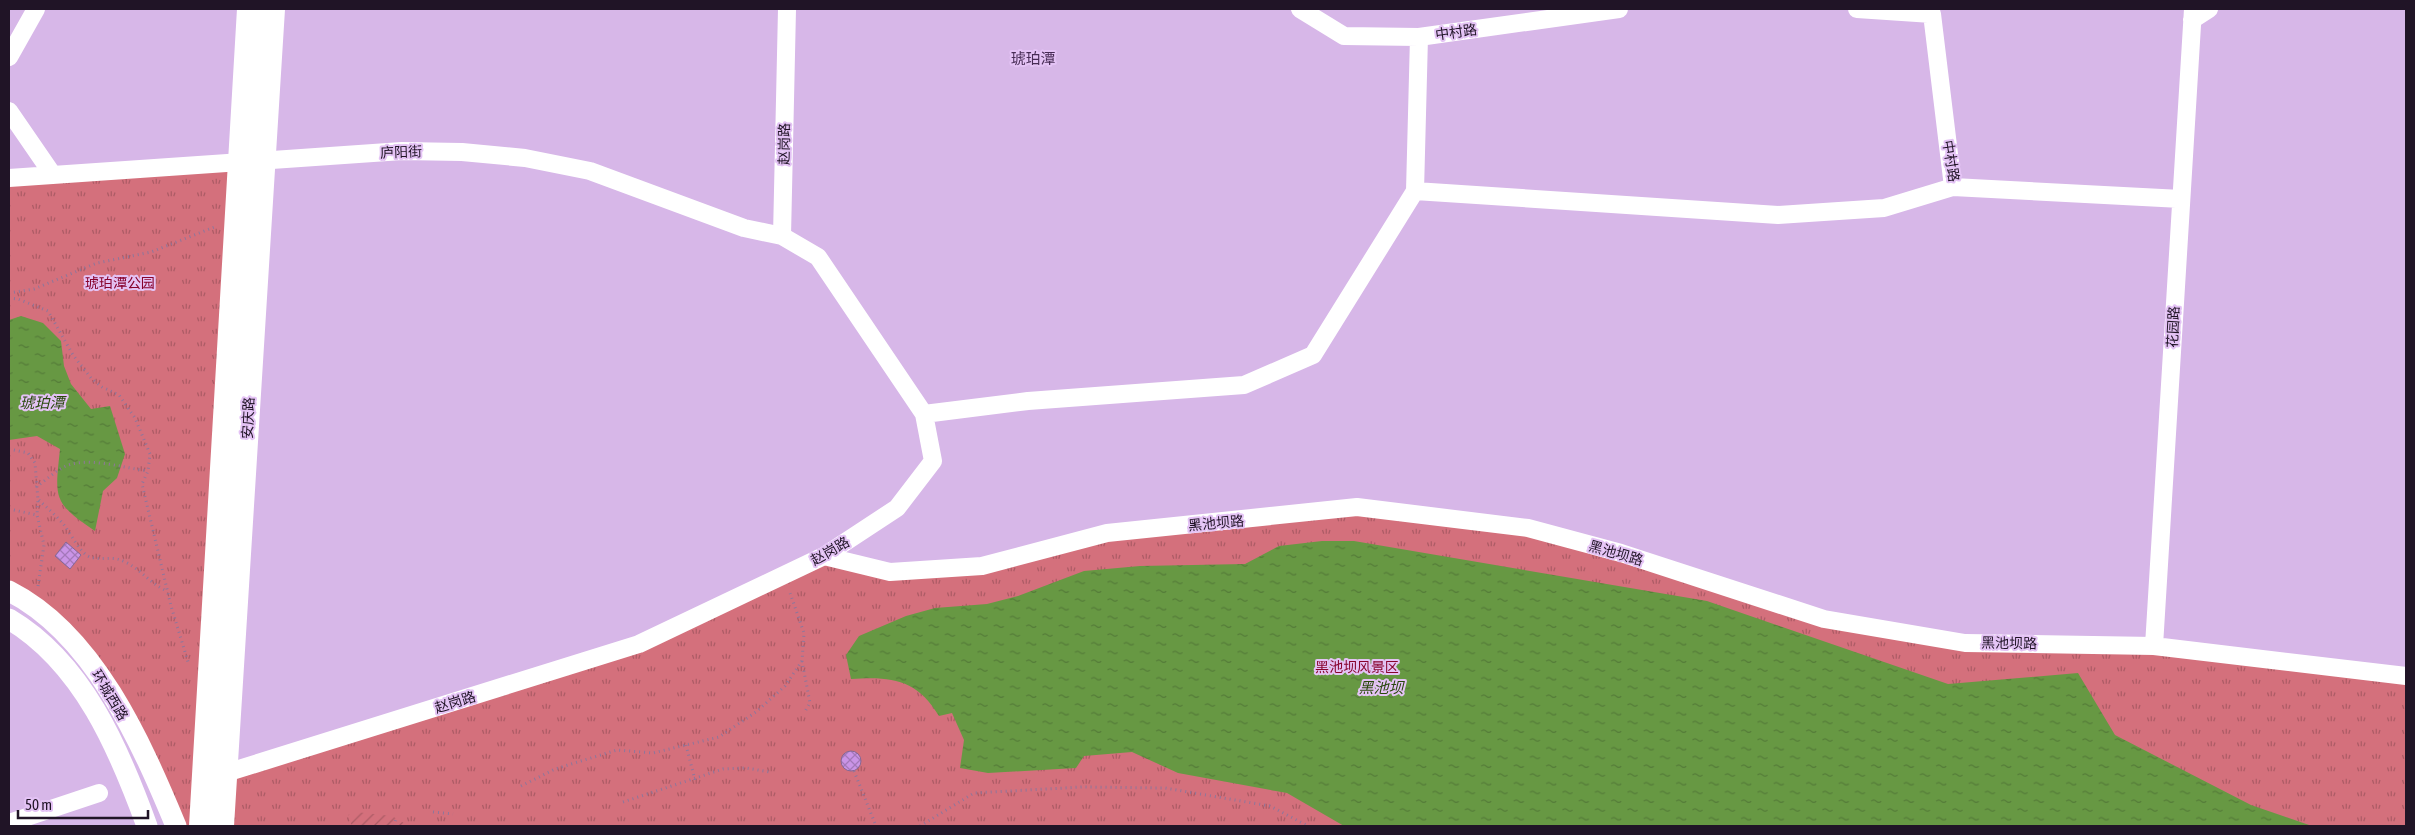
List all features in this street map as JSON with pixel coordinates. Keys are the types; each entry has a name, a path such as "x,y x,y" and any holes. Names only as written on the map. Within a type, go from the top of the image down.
{"main road":[{"name":"安庆路","path":"201,826 249,9"},
{"name":"安庆路","path":"222,826 273,9"}],"street":[{"path":"9,57 36,9"},
{"name":"赵岗路","path":"226,773 639,644 824,556 897,508 932,461 924,414 818,257 782,236 787,9"},
{"name":"中村路","path":"1300,9 1344,36 1419,38 1619,9"},
{"name":"中村路","path":"1857,9 1932,14 1953,188 2181,199"},
{"path":"2192,15 2209,9"},
{"name":"花园路","path":"2154,646 2192,15"},
{"path":"924,414 1028,401 1244,385 1313,355 1415,191 1419,38"},
{"path":"9,112 54,175"},
{"name":"庐阳街","path":"9,178 402,151 462,152 525,158 590,171 744,228 782,236"},
{"path":"1415,191 1778,215 1884,208 1953,188"},
{"name":"黑池坝路","path":"824,556 890,572 982,566 1107,533 1357,507 1528,528 1621,553 1824,619 1965,643 2154,646 2406,676"},
{"name":"环城西路","path":"9,591 31,603 53,620 82,650 116,702 140,747 176,826"},
{"path":"9,619 51,650 83,689 127,771 147,826"},
{"path":"18,823 99,794"}],"path":[{"path":"9,293 34,289 97,263 151,252 236,218"},
{"path":"9,298 18,299 48,310 73,355 91,378 102,387 119,395 144,438 150,454 148,471 142,484 167,591 191,668"},
{"path":"10,449 28,453 35,462 38,500 37,515 44,545 38,586 31,603"},
{"path":"36,487 63,467 78,463 90,462 148,471"},
{"path":"38,500 63,523 87,555 99,559 112,557 123,561 155,586 167,591"},
{"path":"9,509 37,515"},
{"path":"783,575 804,633 802,661 810,703 804,713"},
{"path":"521,786 555,770 617,750 653,753 719,737 756,712 785,686 802,661"},
{"path":"686,745 695,780"},
{"path":"623,802 695,780 723,769 746,768 770,772"},
{"path":"854,770 876,826"},
{"path":"920,826 974,793 1082,787 1165,788 1270,806 1308,826"},
{"path":"433,812 452,814"},
{"path":"394,826 396,819"}],"green space":[{"name":"琥珀潭公园","path":"239,163 201,826 176,826 98,674 9,591 9,178"},
{"name":"黑池坝风景区","path":"1357,507 1528,528 1824,619 1965,643 2154,646 2406,676 2406,826 222,826 226,773 639,644 824,556 890,572 982,566 1107,533"},
{"path":"356,812 392,816 409,826 352,826 348,815"}],"water":[{"name":"琥珀潭","path":"21,316 43,323 61,341 64,366 71,384 91,409 110,406 125,454 117,478 103,491 95,531 71,513 60,498 57,478 60,449 37,436 9,440 9,320"},
{"name":"黑池坝","path":"1322,541 1354,541 1707,601 1948,684 2078,673 2115,735 2251,805 2312,826 1344,826 1287,793 1178,773 1132,752 1084,756 1076,768 988,773 960,768 964,740 952,713 939,716 922,694 902,682 879,678 851,679 846,655 859,636 906,616 935,608 987,604 1018,596 1084,571 1140,566 1245,564 1279,546"}],"building":[{"path":"66,542 81,555 70,569 55,556"},
{"path":"851,751 858,754 861,761 858,768 851,771 844,768 841,761 844,754"}],"district":[{"name":"琥珀潭","path":"1033,58"}]}
